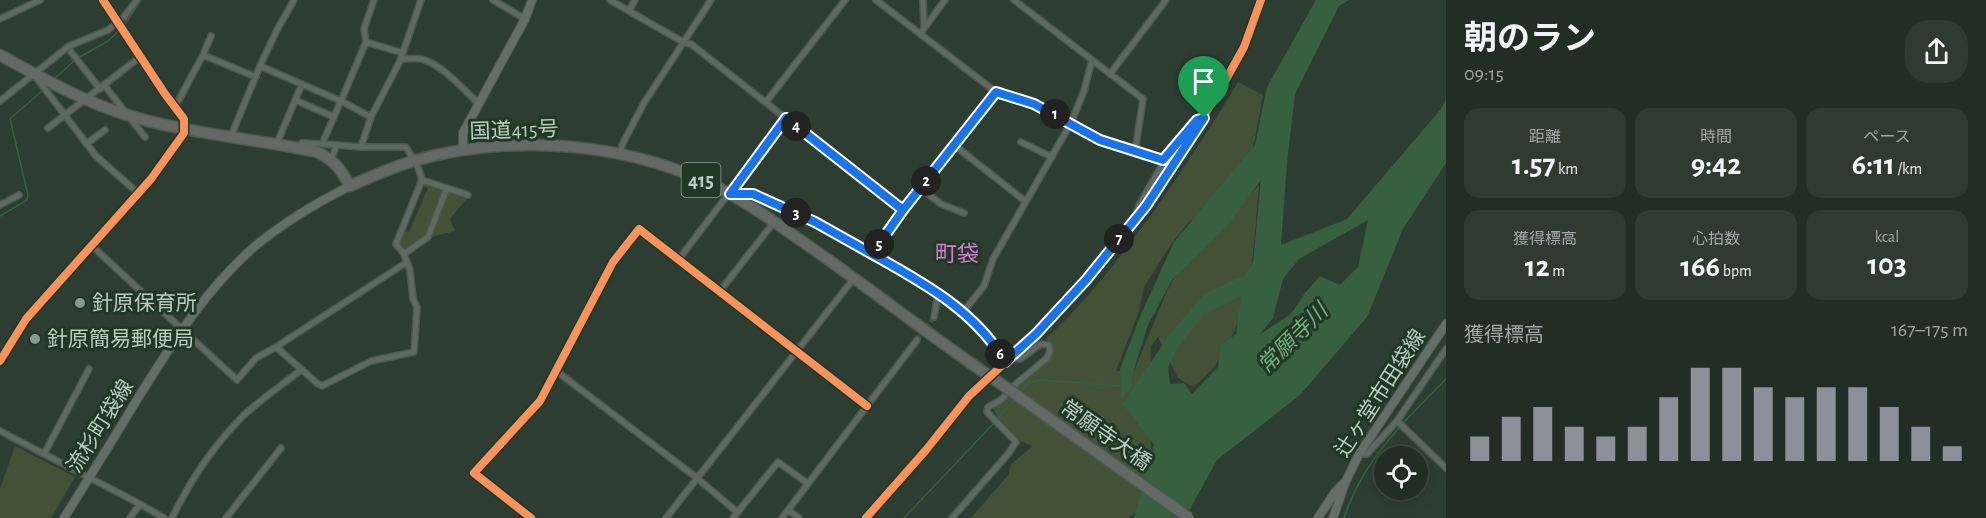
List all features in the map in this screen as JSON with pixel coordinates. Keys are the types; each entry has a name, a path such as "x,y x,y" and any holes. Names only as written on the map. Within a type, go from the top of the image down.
{"highway":[{"path":"0,55 86,100 126,114 317,152 332,159 341,169 350,186"},
{"name":"国道415号","path":"350,186 414,161 464,150 531,145 576,147 620,154 666,167 730,194 774,222 1001,384"},
{"name":"常願寺大橋","path":"1001,384 1189,518"}],"main road":[{"path":"103,0 184,119 185,127"},
{"path":"464,150 463,133 525,19 532,0"},
{"name":"流杉町袋線","path":"64,518 181,330 204,299 254,247 320,201 350,186"},
{"name":"辻ヶ堂市田袋線","path":"1333,518 1345,483 1359,454 1446,324"},
{"name":"辻ヶ堂市田袋線","path":"1318,518 1335,492 1345,483"}],"street":[{"path":"0,19 40,0"},
{"path":"0,101 76,41 108,30 123,18 137,0"},
{"path":"231,136 260,66 294,0"},
{"path":"322,144 366,42 364,28 374,0"},
{"path":"361,147 371,117 402,56 421,0"},
{"path":"493,0 525,19"},
{"path":"610,0 683,42 691,44 903,210"},
{"path":"629,11 635,0"},
{"path":"620,154 622,145 644,103 711,0"},
{"path":"765,102 845,0"},
{"path":"876,0 996,92 1034,104 1100,140 1163,160"},
{"path":"923,0 924,28"},
{"path":"920,34 945,0"},
{"path":"1014,0 1143,99 1135,152"},
{"path":"1110,74 1166,0"},
{"path":"866,518 926,450 969,396 1036,334 1086,280 1136,218 1175,164 1204,118 1244,47 1261,0"},
{"path":"175,107 211,36"},
{"path":"366,42 402,56 429,62 448,75 479,104"},
{"path":"71,52 145,137"},
{"path":"203,55 256,77"},
{"path":"48,128 140,57"},
{"path":"963,312 984,286 993,259 1071,123 1084,91 1092,60"},
{"path":"260,66 341,101 371,117"},
{"path":"34,74 96,156 138,193"},
{"path":"277,144 302,84"},
{"path":"872,254 903,210 996,92"},
{"path":"296,100 334,117"},
{"path":"679,259 786,118"},
{"path":"1136,218 1138,205 1163,160 1197,120 1204,118"},
{"path":"0,361 26,320 178,144 184,136 185,127"},
{"path":"86,144 105,130"},
{"path":"276,347 322,386 371,361 414,352 417,307 413,299 407,262 396,244 422,180 414,161 406,147 361,147 302,142 300,148"},
{"path":"1021,142 1052,157"},
{"path":"332,159 337,145"},
{"path":"954,145 1025,201"},
{"path":"422,180 468,195"},
{"path":"404,254 428,237 447,188"},
{"path":"920,188 941,204 964,213"},
{"path":"730,194 753,194 815,222 908,274 963,312 988,336 1005,362"},
{"path":"0,205 19,195"},
{"path":"720,291 774,222"},
{"path":"531,518 474,473 534,408 613,262 639,229 867,406"},
{"path":"92,246 237,380 256,358 407,262"},
{"path":"666,518 854,278"},
{"path":"934,317 938,294"},
{"path":"782,518 917,340"},
{"path":"952,518 1016,442 990,417 987,412 988,407 1001,400 1047,358 1050,351 1049,345 1041,344 1020,359 1011,357"},
{"path":"1359,454 1367,454 1397,421 1446,349"},
{"path":"44,454 89,369"},
{"path":"172,518 199,470 243,416 302,370"},
{"path":"555,370 738,512"},
{"path":"1397,421 1446,468"},
{"path":"0,431 164,518"},
{"path":"226,518 281,448"},
{"path":"733,518 778,462 807,483"},
{"path":"130,518 140,504"},
{"path":"788,510 799,518"}],"shaded area":[{"path":"1238,82 1263,95 1249,171 1226,193 1188,223 1172,243 1144,287 1139,311 1116,371 1134,371 1166,293 1182,265 1259,185 1253,255 1245,300 1229,343 1214,367 1193,387 1178,378 1158,337 1151,346 1149,428 1153,461 1141,508 1129,518 971,518 1009,474 1011,464 1033,446 1020,440 1009,431 992,407 1047,363 1052,354 1052,346 1046,339 1095,288 1139,232 1194,152"},
{"path":"425,181 468,197 450,219 455,231 431,237 426,236 404,250 399,242 404,231 409,232 428,188 423,186"},
{"path":"15,446 75,477 51,518 0,518 0,489"}],"water":[{"name":"常願寺川","path":"1316,0 1349,0 1339,6 1295,94 1281,245 1347,219 1441,109 1446,99 1446,163 1403,229 1367,317 1300,395 1217,460 1185,518 1134,518 1154,445 1123,404 1169,335 1205,293 1246,275 1253,262 1261,180 1227,226 1172,280 1148,325 1131,379 1133,386 1121,400 1120,369 1141,314 1174,242 1255,145 1267,87","holes":["1368,220 1358,267 1340,285 1320,276 1291,314 1259,335 1273,318 1283,279 1299,259","1241,296 1236,334 1221,345 1218,367 1192,394 1184,383 1170,384 1168,367 1178,347 1205,314"]}],"waterway":[{"path":"124,26 141,0"},
{"path":"78,58 108,41 119,31"},
{"path":"55,78 74,61"},
{"path":"0,216 27,200 28,195 10,119 43,90"},
{"path":"1402,424 1446,379"},
{"path":"1021,392 1028,383 1041,380 1121,386"},
{"path":"997,419 1014,400"},
{"path":"904,518 994,423"},
{"path":"1344,518 1354,492 1367,470 1399,428"}],"tunnel":[{"path":"917,340 934,317"}],"cycle path":[{"path":"0,361 26,319 151,179 184,133 184,119 103,0"},
{"path":"866,518 926,450 969,396 1036,334 1086,280 1146,206 1175,164 1224,83 1244,47 1261,0"},
{"path":"531,518 474,473 540,401 613,262 639,229 867,406"}],"place":[{"name":"針原保育所","path":"80,303"},
{"name":"針原簡易郵便局","path":"35,339"}],"district":[{"name":"町袋","path":"957,253"}],"route":[{"path":"1204,118 1146,206 1086,280 1036,334 1005,362 988,336 963,312 908,274 872,254 903,210 786,118 730,194 753,194 815,222 872,254 903,210 996,92 1034,104 1100,140 1163,160 1197,120 1204,118"}]}
